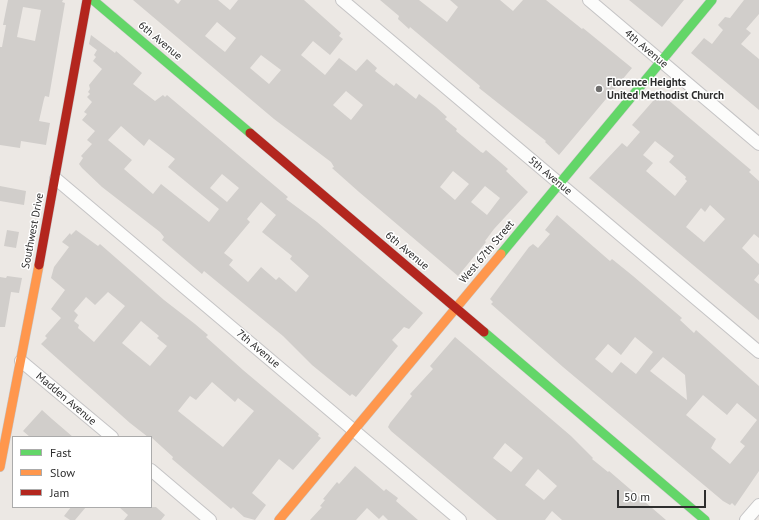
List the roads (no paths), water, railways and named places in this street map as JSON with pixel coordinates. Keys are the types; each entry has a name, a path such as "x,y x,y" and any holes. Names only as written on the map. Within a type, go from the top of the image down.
{"street":[{"name":"Southwest Drive","path":"0,467 56,179 88,0"},
{"name":"6th Avenue","path":"93,0 705,520"},
{"name":"5th Avenue","path":"342,0 759,352"},
{"name":"4th Avenue","path":"589,0 759,144"},
{"name":"West 67th Street","path":"279,520 712,0"},
{"name":"7th Avenue","path":"56,179 460,520"},
{"name":"Madden Avenue","path":"21,361 111,436"},
{"path":"152,471 210,520"},
{"path":"746,520 759,505"}],"place":[{"name":"Florence Heights United Methodist Church","path":"599,89"}]}
